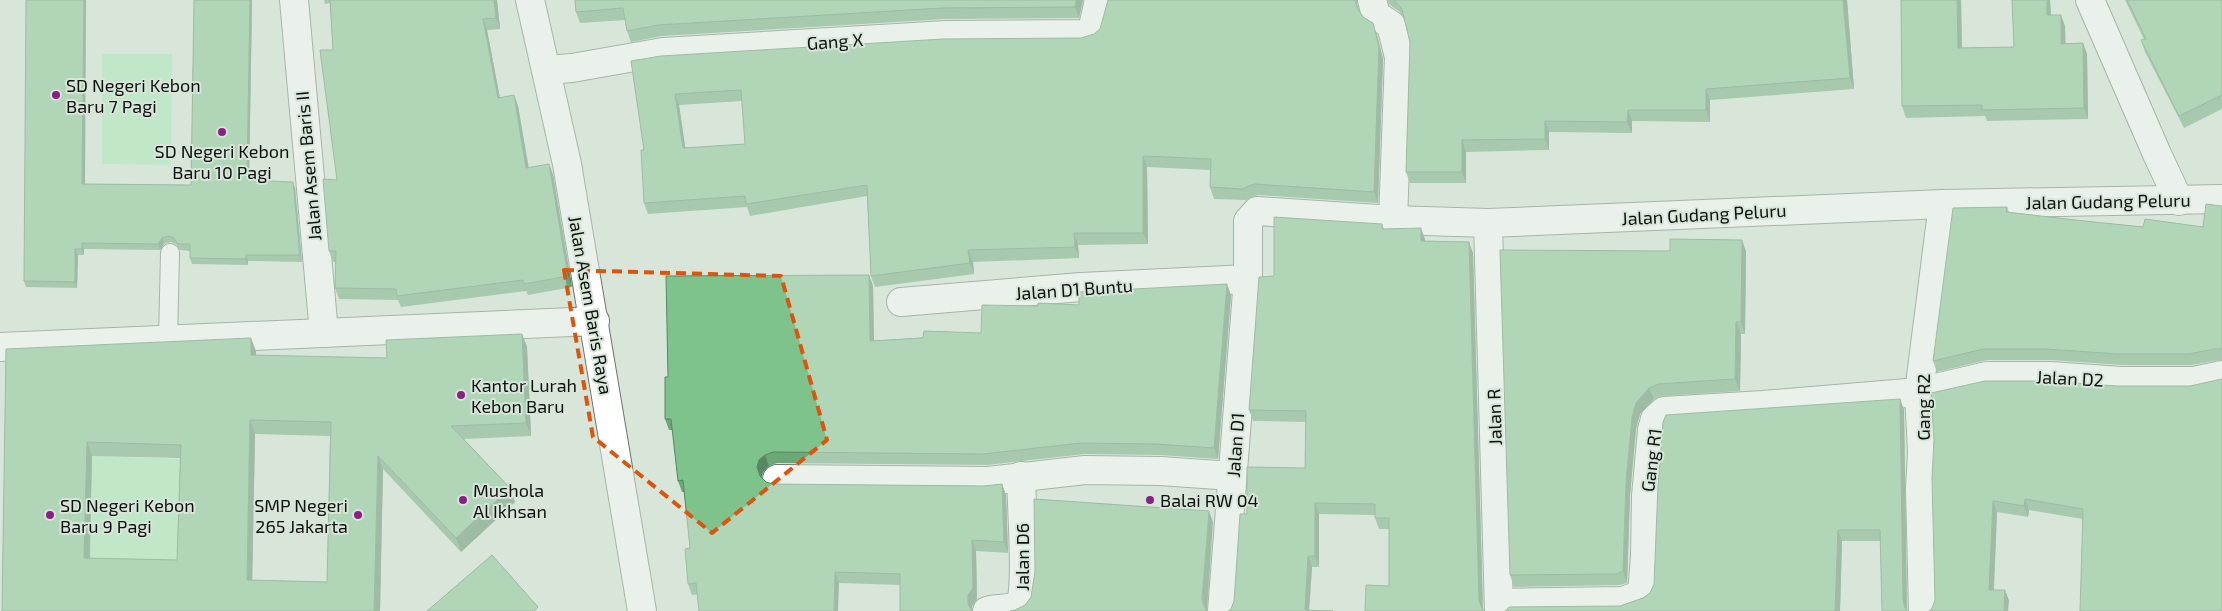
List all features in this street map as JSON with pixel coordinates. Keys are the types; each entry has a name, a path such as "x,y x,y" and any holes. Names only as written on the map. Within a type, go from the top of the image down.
{"street":[{"name":"Jalan Asem Baris II","path":"294,0 324,333"},
{"name":"Jalan Asem Baris Raya","path":"530,0 567,164 642,611"},
{"name":"Gang X","path":"546,70 572,68 664,52 947,35 1085,34 1092,32 1099,0"},
{"path":"1372,0 1376,15 1391,26 1399,58 1393,220"},
{"path":"2090,0 2179,201"},
{"name":"Jalan Gudang Peluru","path":"1248,279 1248,222 1257,211 1393,220 1488,223 1943,204 2222,199"},
{"name":"Gang R2","path":"1923,611 1920,489 1922,452 1919,392 1943,204"},
{"name":"Jalan R","path":"1488,223 1499,607"},
{"name":"Jalan D1 Buntu","path":"901,302 1081,288 1248,279"},
{"name":"Jalan D1","path":"1222,611 1248,279"},
{"path":"0,347 594,321"},
{"name":"Jalan D2","path":"1919,392 1987,376 2050,376 2120,381 2194,381 2222,376"},
{"name":"Gang R1","path":"1499,607 1623,601 1642,594 1646,496 1652,430 1656,419 1664,411 1919,392"},
{"path":"777,480 988,481 1085,470 1160,471 1232,476"},
{"name":"Jalan D6","path":"987,611 1016,606 1022,600 1024,581 1021,476"}],"lane":[{"path":"168,340 170,253"}],"highlighted area":[{"path":"564,270 781,276 827,440 712,533 593,437"}],"green space":[{"path":"102,54 172,54 171,165 102,164"},
{"path":"92,456 185,459 182,574 89,571"}],"building":[{"path":"26,0 84,0 82,184 191,185 194,0 250,0 247,180 293,182 300,255 246,255 246,259 190,258 190,244 178,244 174,238 169,236 162,238 158,244 82,243 82,249 75,249 75,282 24,281"},
{"path":"330,0 494,0 496,18 483,19 498,98 514,95 526,168 549,164 568,276 524,284 523,280 397,296 396,289 335,288 336,251 329,251 323,179 337,180 320,50 333,50"},
{"path":"575,0 1076,0 1075,7 942,8 658,25 627,31 623,8 576,12"},
{"path":"1108,0 1355,0 1357,8 1363,17 1373,23 1379,47 1374,192 1254,184 1242,189 1210,187 1211,159 1143,156 1143,233 1074,233 1075,247 968,250 970,263 871,276 867,185 746,204 745,196 644,203 641,150 644,150 631,61 661,56 943,39 1081,38 1094,34 1100,29","holes":["741,90 745,144 683,148 675,94"]},
{"path":"1394,0 1843,0 1850,78 1706,89 1706,110 1628,110 1627,122 1545,121 1545,139 1462,140 1462,172 1406,172 1410,42 1402,9"},
{"path":"1901,0 1957,0 1958,48 2014,47 2012,0 2047,0 2047,15 2061,15 2061,44 2083,43 2084,108 1982,110 1982,105 1902,106"},
{"path":"2127,0 2222,0 2222,95 2179,116 2141,40 2146,39"},
{"path":"2206,204 2222,206 2222,349 2188,354 2118,354 2047,349 1983,349 1933,361 1953,208 2007,207 2006,212 2084,221 2143,227 2145,219 2203,227"},
{"path":"1274,217 1382,224 1382,229 1421,228 1421,241 1469,242 1479,600 1482,609 1485,611 1365,611 1366,585 1389,586 1389,518 1375,518 1375,504 1315,503 1315,556 1308,556 1305,610 1333,611 1228,611 1231,609 1234,601 1240,514 1247,514 1247,467 1305,468 1306,411 1249,410 1259,277 1274,276"},
{"path":"1670,239 1742,240 1741,322 1736,322 1735,379 1658,384 1649,388 1636,403 1632,417 1626,483 1623,571 1616,574 1510,575 1500,250 1670,251"},
{"path":"869,275 870,341 923,338 924,331 981,333 982,305 1038,306 1038,303 1079,305 1079,292 1227,284 1214,448 1156,444 1081,443 983,454 773,452 759,460 757,467 760,476 766,482 773,484 984,486 1002,484 1004,542 972,540 973,588 968,595 968,604 972,611 900,611 900,574 835,572 834,611 699,611 696,583 688,584 685,549 690,548 683,480 678,481 671,419 665,419 665,377 668,377 666,276"},
{"path":"522,334 526,423 451,426 510,488 456,538 378,456 374,611 2,611 6,349 251,338 251,355 387,358 386,340","holes":["250,420 331,422 327,582 247,580","87,442 181,445 177,560 84,558"]},
{"path":"2222,379 2222,611 2080,611 2083,509 2025,499 2024,506 1993,501 1989,590 2005,590 2004,611 1929,611 1935,600 1932,478 1934,440 1931,393 1985,381 2045,381 2117,386 2190,386"},
{"path":"1900,399 1903,600 1905,608 1909,611 1882,611 1880,530 1838,530 1835,611 1505,611 1509,607 1620,606 1643,598 1650,593 1654,584 1658,486 1663,422 1666,415"},
{"path":"1034,499 1209,511 1202,599 1207,611 1010,611 1025,605 1031,597 1035,571"},
{"path":"492,555 538,607 534,611 427,611"}],"place":[{"name":"SD Negeri Kebon Baru 7 Pagi","path":"56,95"},
{"name":"SD Negeri Kebon Baru 10 Pagi","path":"222,132"},
{"name":"Kantor Lurah Kebon Baru","path":"461,395"},
{"name":"Mushola Al Ikhsan","path":"463,500"},
{"name":"Balai RW 04","path":"1150,500"},
{"name":"SD Negeri Kebon Baru 9 Pagi","path":"50,515"},
{"name":"SMP Negeri 265 Jakarta","path":"358,515"}]}
